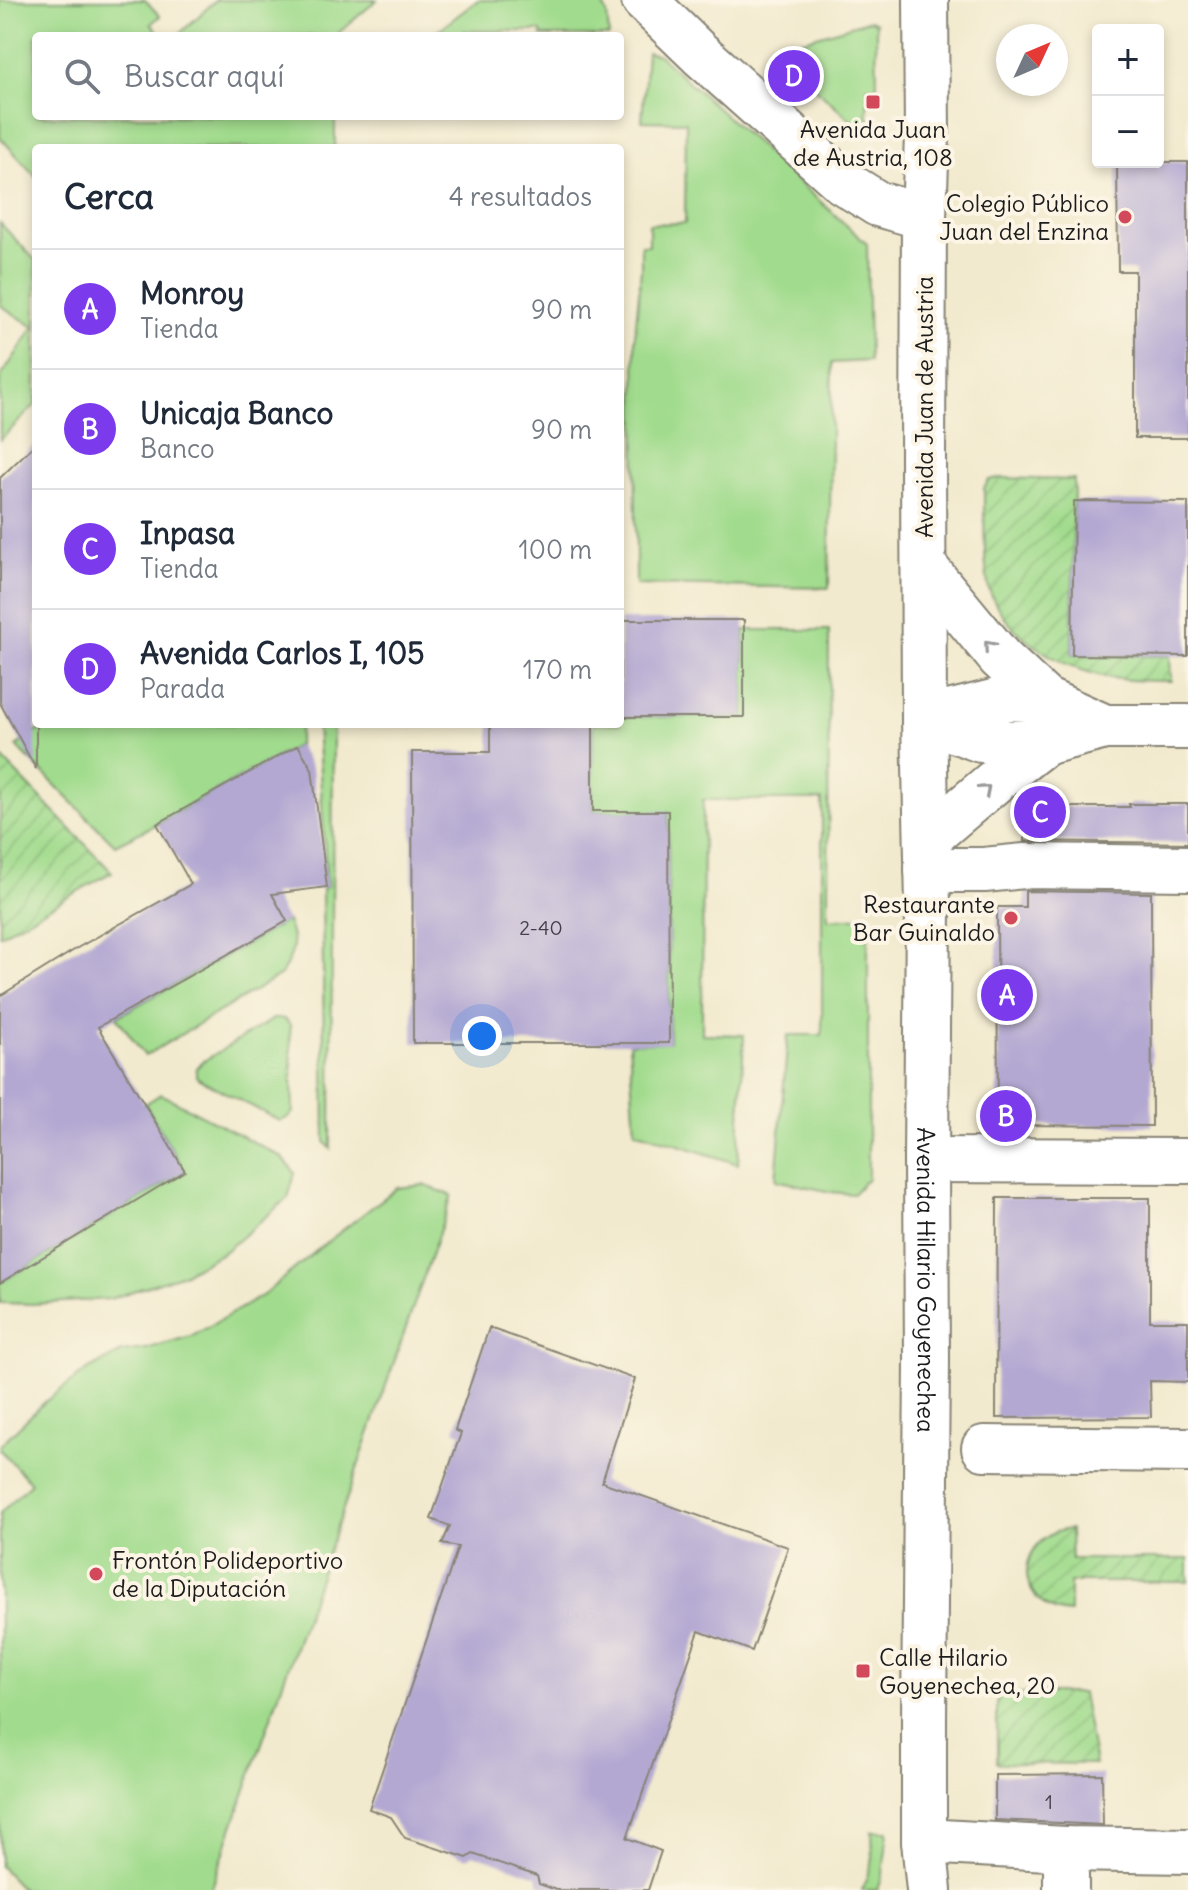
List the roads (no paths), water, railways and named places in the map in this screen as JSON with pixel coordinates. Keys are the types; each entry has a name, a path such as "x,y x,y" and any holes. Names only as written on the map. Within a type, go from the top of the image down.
{"main road":[{"path":"644,0 843,182 878,204 924,217"},
{"name":"Avenida Juan de Austria","path":"924,719 926,0"},
{"path":"924,566 1000,658 1045,700 1105,727"},
{"path":"924,719 1009,698 1045,700"},
{"path":"924,719 981,740 1007,743 1044,743 1105,727 1188,727"},
{"name":"Avenida Hilario Goyenechea","path":"924,719 927,855 924,1841 929,1890"},
{"path":"1044,743 994,782 927,855 984,870 1025,866 1188,868"},
{"path":"926,1160 1188,1161"},
{"path":"984,1448 1188,1450"},
{"path":"924,1841 1066,1869 1188,1851"},
{"name":"Avenida Hilario Goyenechea","path":"905,1890 924,1841"}],"place":[{"name":"Avenida Carlos I, 105","path":"794,76"},
{"name":"Avenida Juan de Austria, 108","path":"873,102"},
{"name":"Colegio Público Juan del Enzina","path":"1125,217"},
{"name":"Inpasa","path":"1040,812"},
{"name":"Restaurante Bar Guinaldo","path":"1011,918"},
{"name":"Monroy","path":"1007,995"},
{"name":"Unicaja Banco","path":"1006,1116"},
{"name":"Frontón Polideportivo de la Diputación","path":"96,1574"},
{"name":"Calle Hilario Goyenechea, 20","path":"863,1671"}]}
